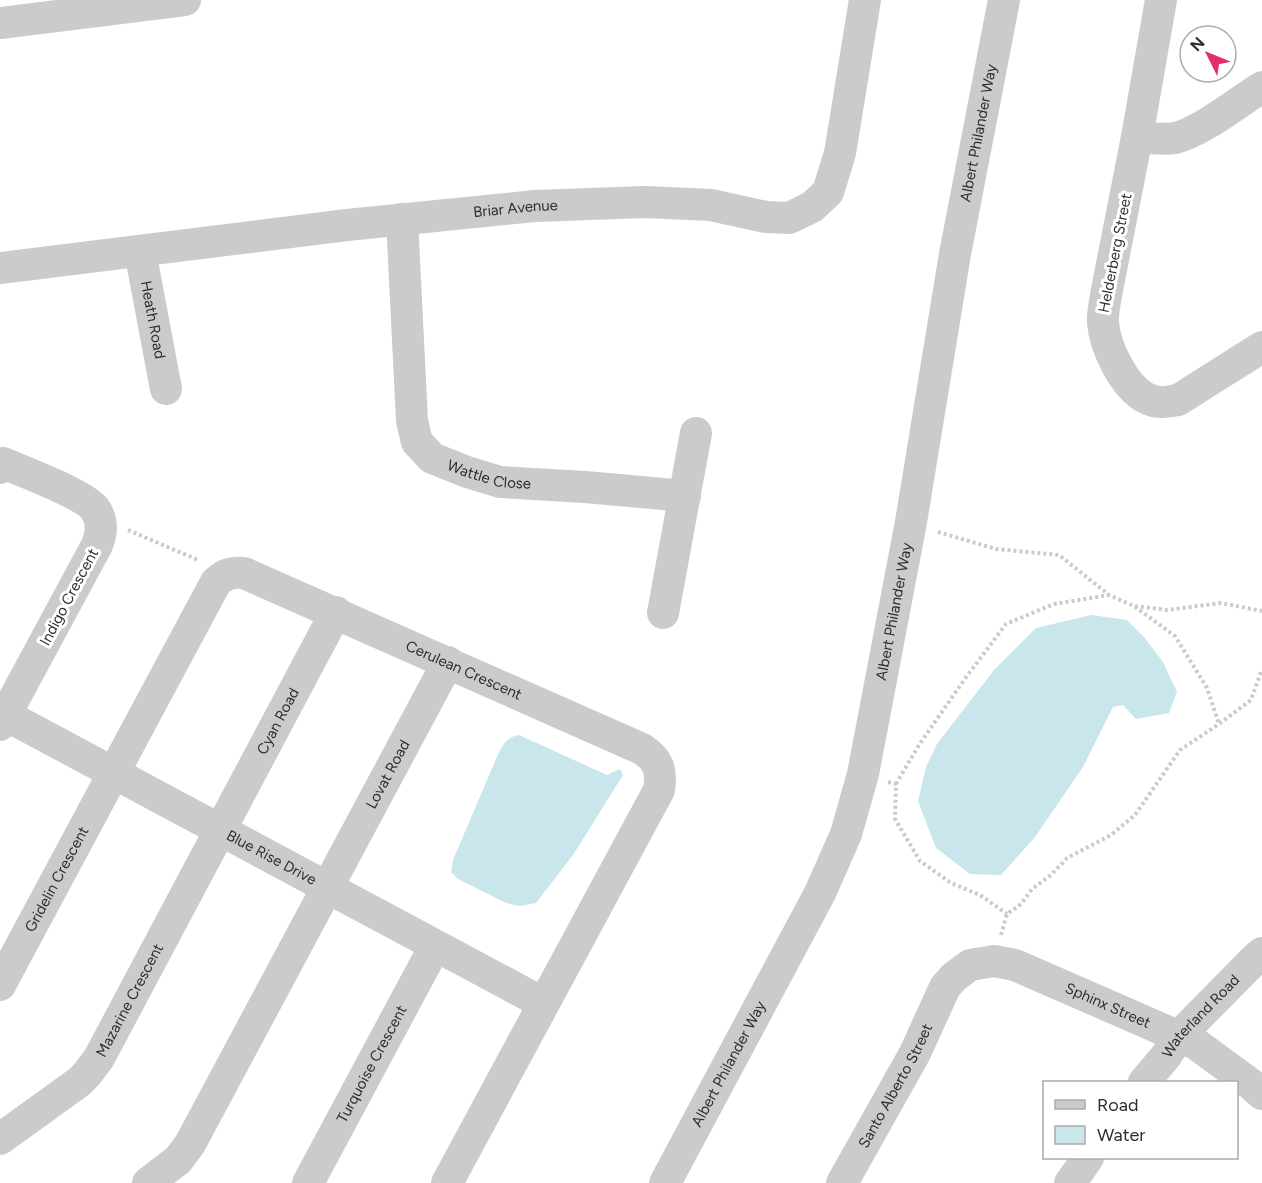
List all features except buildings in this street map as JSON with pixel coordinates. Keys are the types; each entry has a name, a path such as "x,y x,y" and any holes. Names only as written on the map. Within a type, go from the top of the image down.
{"street":[{"path":"0,23 184,0"},
{"name":"Briar Avenue","path":"0,268 402,219 535,206 645,202 711,205 766,217 789,218 812,207 828,192 840,153 865,0"},
{"name":"Albert Philander Way","path":"665,1183 820,893 846,834 863,774 911,522 955,254 1004,0"},
{"name":"Helderberg Street","path":"1161,0 1106,295 1102,322 1107,342 1117,365 1134,390 1147,399 1163,403 1178,400 1262,347"},
{"path":"1137,137 1165,139 1185,135 1262,87"},
{"name":"Wattle Close","path":"402,219 412,421 417,442 432,458 500,482 685,496"},
{"name":"Heath Road","path":"140,251 166,389"},
{"path":"663,613 696,433"},
{"path":"1,464 85,500 96,510 100,518"},
{"name":"Indigo Crescent","path":"2,717 97,545 100,536 100,518"},
{"path":"113,772 212,588 222,576 228,573"},
{"name":"Cerulean Crescent","path":"228,573 251,575 336,612 642,749 655,760 660,779 659,790 543,1003"},
{"name":"Cyan Road","path":"220,830 336,612"},
{"name":"Lovat Road","path":"328,888 448,663"},
{"name":"Blue Rise Drive","path":"2,717 113,772 543,1003"},
{"name":"Gridelin Crescent","path":"0,985 113,772"},
{"name":"Mazarine Crescent","path":"0,1139 79,1082 94,1067 220,830"},
{"path":"148,1183 178,1160 190,1144 328,888"},
{"name":"Turquoise Crescent","path":"308,1183 435,946"},
{"name":"Waterland Road","path":"1146,1081 1178,1037 1262,953"},
{"name":"Sphinx Street","path":"945,987 970,965 994,961 1015,965 1197,1044 1262,1094"},
{"name":"Santo Alberto Street","path":"842,1183 915,1053 945,987"},
{"path":"447,1183 543,1003"},
{"path":"1070,1183 1087,1159"}],"path":[{"path":"100,518 228,573"},
{"path":"929,530 996,549 1059,555 1109,595 1134,606 1175,636 1207,688 1219,724"},
{"path":"1007,914 980,896 951,883 921,861 895,819 896,784 919,745 1006,624 1054,604 1109,595"},
{"path":"1134,606 1167,610 1221,603 1262,610"},
{"path":"994,961 1007,914 1021,904 1032,889 1051,875 1067,858 1111,835 1135,815 1179,750 1251,700 1262,669"},
{"path":"888,782 896,784"}],"water":[{"path":"1091,615 1127,620 1144,637 1163,662 1177,692 1169,713 1136,719 1123,705 1113,707 1083,767 1035,837 1001,875 970,874 936,848 918,801 926,767 937,744 994,670 1036,628"},
{"path":"519,735 607,775 620,769 623,775 573,855 536,903 520,906 506,903 458,879 451,872 453,860 499,752 507,741"}]}
